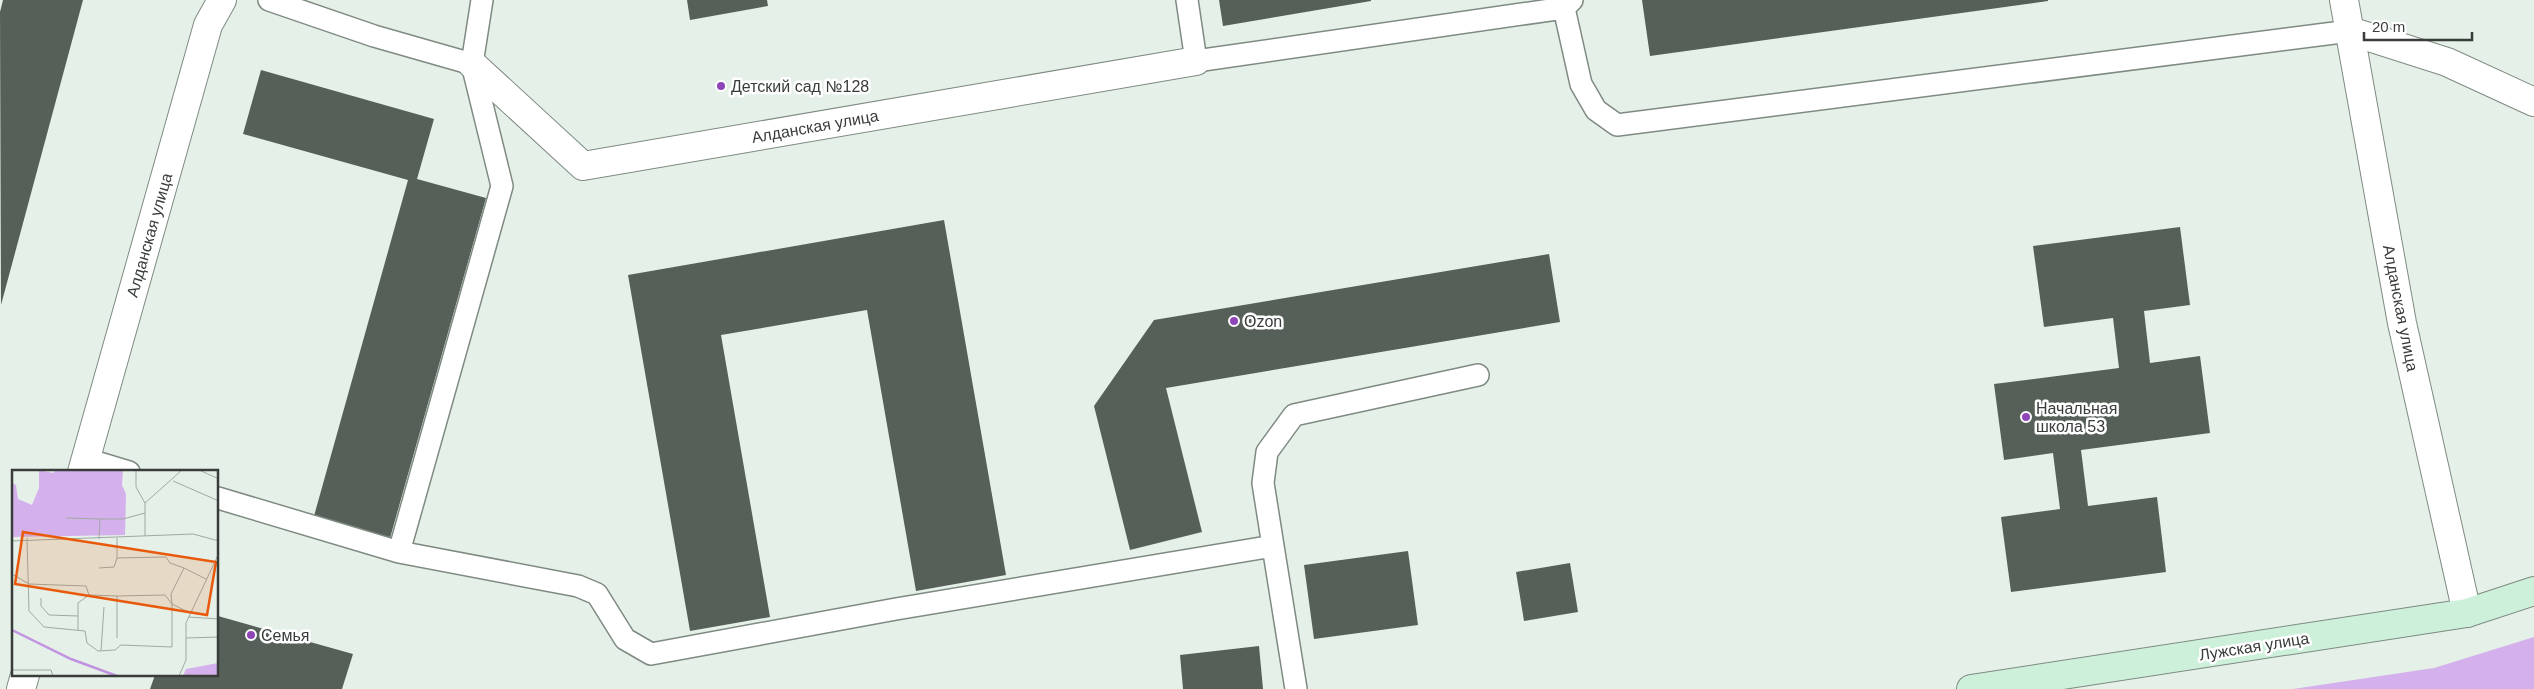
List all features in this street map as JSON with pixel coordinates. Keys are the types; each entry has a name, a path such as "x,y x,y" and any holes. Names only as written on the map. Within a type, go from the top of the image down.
{"street":[{"name":"Алданская улица","path":"84,465 208,25 222,0"},
{"name":"Алданская улица","path":"2344,0 2402,323 2467,613"},
{"path":"2350,31 2447,62 2534,102"},
{"name":"Алданская улица","path":"472,64 583,166 1196,61"},
{"name":"Лужская улица","path":"1971,689 2467,613 2534,591"},
{"path":"21,689 25,676"}],"lane":[{"path":"269,0 374,36 472,64"},
{"path":"399,552 502,186 472,64 482,0"},
{"path":"1187,0 1196,61 1568,4 1581,84 1596,110 1617,125 2350,31"},
{"path":"1296,689 1262,483 1267,452 1294,415 1478,375"},
{"path":"84,465 116,470"},
{"path":"219,498 399,552 578,586 597,594 624,639 651,654 896,609 1273,546"}],"shaded area":[{"path":"2534,637 2534,689 2293,689 2434,668"}],"building":[{"path":"3,0 83,0 1,305 0,12"},
{"path":"687,0 767,0 768,6 690,20"},
{"path":"1219,0 1371,0 1371,1 1223,26"},
{"path":"1642,0 2048,0 2048,1 1650,56"},
{"path":"261,70 434,119 417,179 486,198 390,538 314,516 408,180 243,134"},
{"path":"944,220 1006,575 916,591 867,310 721,335 770,617 690,631 628,275"},
{"path":"2180,227 2190,305 2144,311 2150,363 2200,356 2210,433 2081,450 2088,506 2157,497 2166,572 2011,592 2001,517 2060,509 2053,453 2004,460 1994,384 2119,368 2113,318 2044,327 2033,246"},
{"path":"1549,254 1560,322 1166,388 1202,532 1130,550 1094,406 1154,320"},
{"path":"1408,551 1418,625 1314,639 1304,565"},
{"path":"1570,563 1578,612 1524,621 1516,572"},
{"name":"Семья","path":"219,616 353,654 342,689 150,689 155,676 219,676"},
{"path":"1259,646 1263,689 1183,689 1180,655"}],"place":[{"name":"Детский сад №128","path":"721,86"},
{"name":"Ozon","path":"1234,321"},
{"name":"Начальная школа 53","path":"2026,417"},
{"name":"Семья","path":"251,635"}]}
